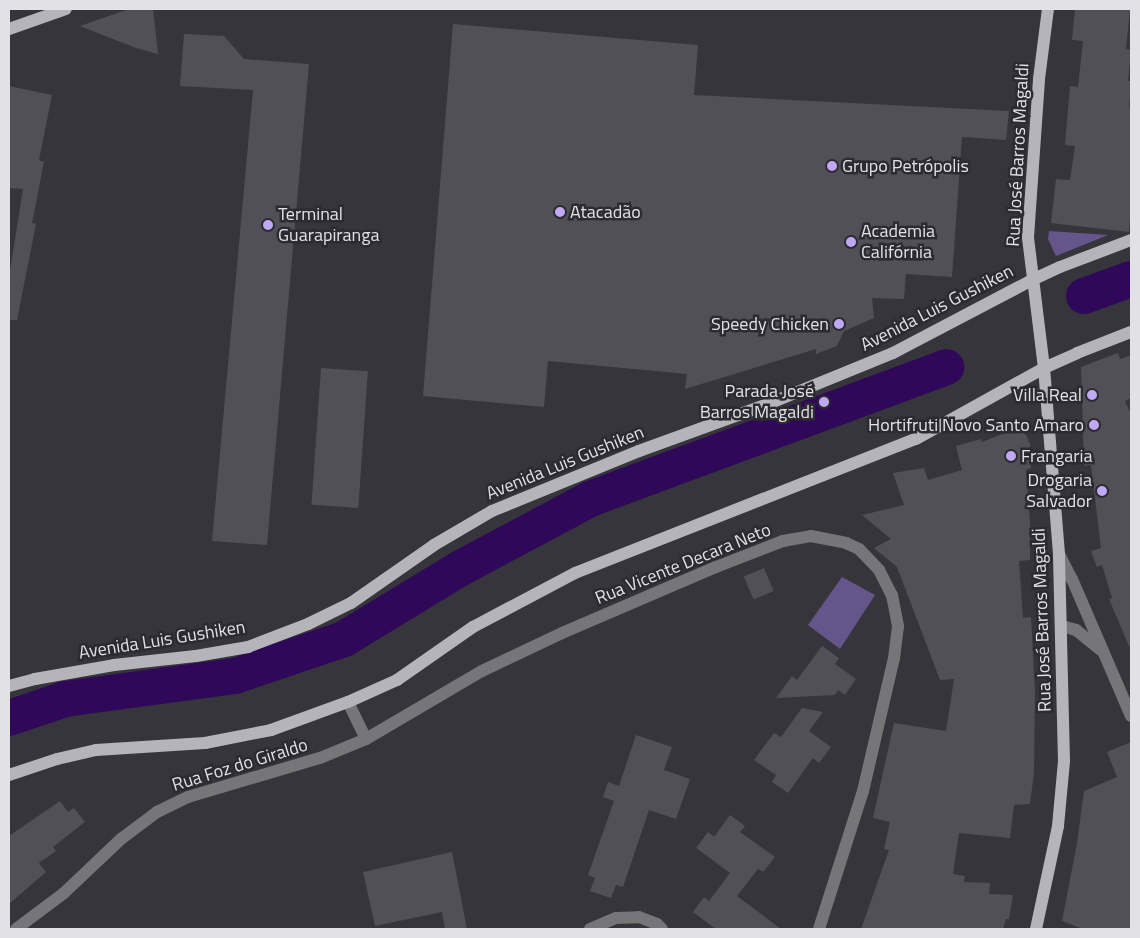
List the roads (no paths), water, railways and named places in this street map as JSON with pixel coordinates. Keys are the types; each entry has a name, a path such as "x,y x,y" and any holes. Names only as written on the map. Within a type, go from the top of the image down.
{"main road":[{"path":"9,29 66,9"},
{"name":"Rua José Barros Magaldi","path":"1036,929 1058,826 1064,761 1059,554 1044,368 1028,237 1039,79 1048,9"},
{"name":"Avenida Luis Gushiken","path":"9,686 34,679 114,665 196,656 248,647 308,624 351,603 434,545 492,511 639,451 776,401 893,353 1032,280 1131,240"},
{"path":"9,775 57,759 96,750 205,743 271,730 348,702 397,680 474,627 575,573 916,439 1044,368 1131,332"}],"street":[{"name":"Rua Vicente Decara Neto","path":"366,739 482,671 562,633 716,567 783,541 811,536 846,543 860,549 879,570 892,595 898,626 894,658 863,791 819,929"},
{"path":"1059,554 1072,579 1131,716"},
{"path":"1062,626 1076,630 1105,654"},
{"path":"348,702 366,739"},
{"name":"Rua Foz do Giraldo","path":"16,929 64,893 121,838 157,812 188,797 320,758 366,739"},
{"path":"590,929 616,918 639,917 657,924 662,929"}],"waterway":[{"path":"1084,296 1131,279"},
{"path":"9,718 65,699 235,676 344,639 459,569 590,499 946,367"}],"place":[{"name":"Grupo Petrópolis","path":"832,166"},
{"name":"Atacadão","path":"560,212"},
{"name":"Terminal Guarapiranga","path":"268,225"},
{"name":"Academia Califórnia","path":"851,242"},
{"name":"Speedy Chicken","path":"839,324"},
{"name":"Villa Real","path":"1092,395"},
{"name":"Parada José Barros Magaldi","path":"824,402"},
{"name":"Hortifruti Novo Santo Amaro","path":"1094,425"},
{"name":"Frangaria","path":"1011,456"},
{"name":"Drogaria Salvador","path":"1102,491"}]}
